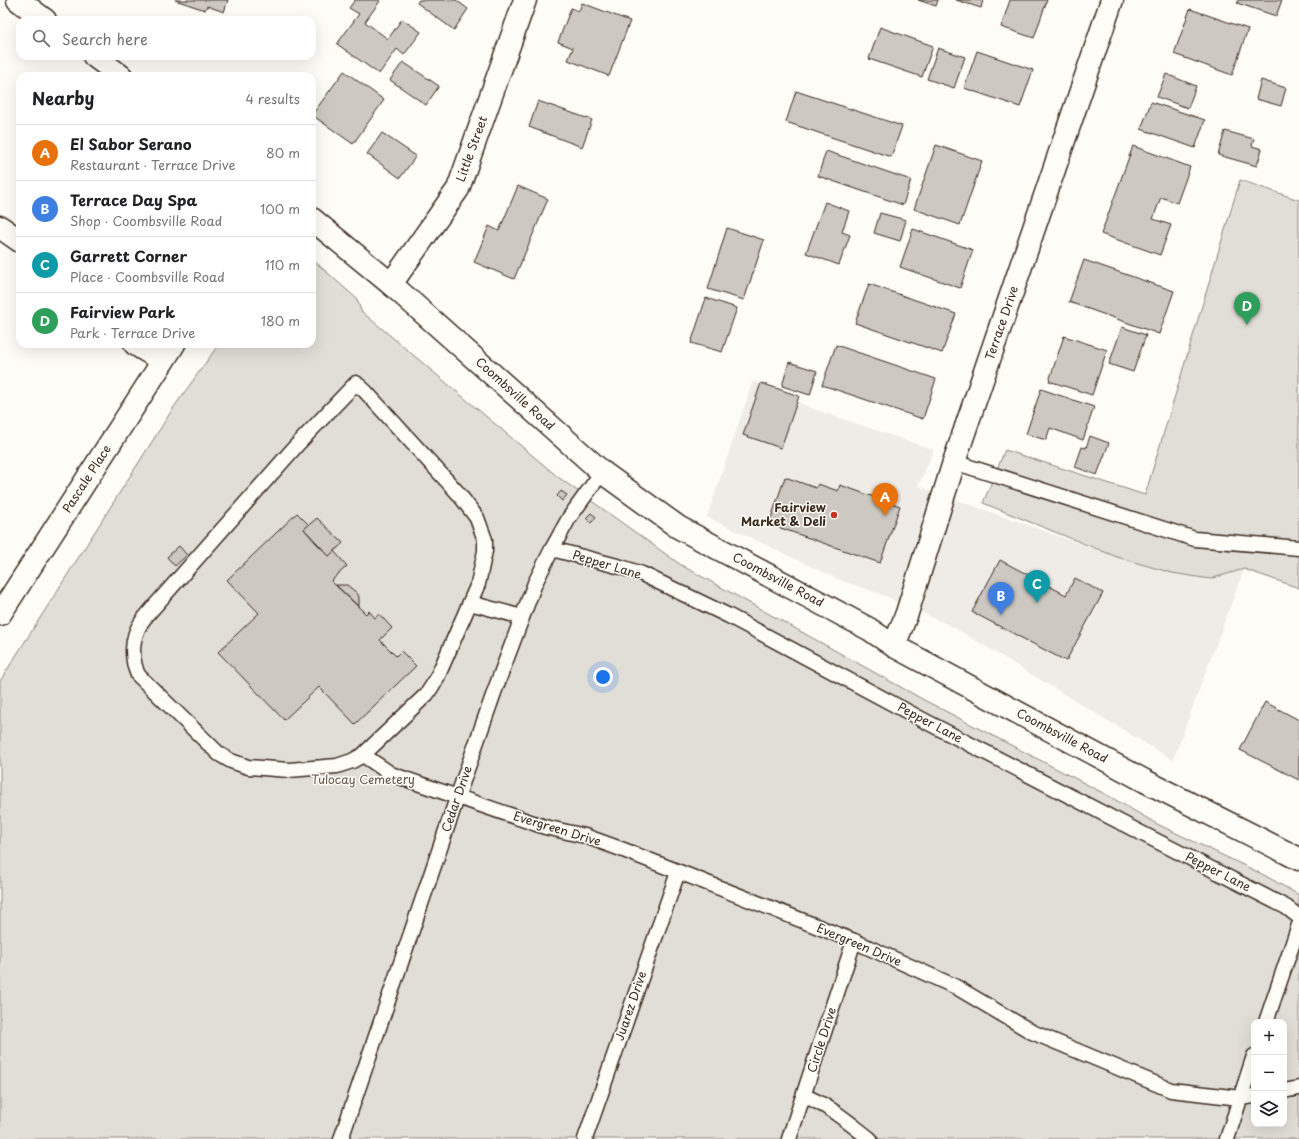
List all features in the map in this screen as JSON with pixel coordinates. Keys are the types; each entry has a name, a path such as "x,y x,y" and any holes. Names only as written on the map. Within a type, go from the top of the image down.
{"street":[{"path":"18,0 40,16"},
{"name":"Little Street","path":"391,284 458,189 525,0"},
{"name":"Terrace Drive","path":"894,646 907,613 954,462 1112,0"},
{"path":"100,60 116,72"},
{"name":"Coombsville Road","path":"316,223 391,284 602,472 678,527 868,629 894,646 1152,784 1299,859"},
{"path":"0,227 16,238"},
{"path":"152,348 168,352"},
{"name":"Pascale Place","path":"0,614 168,352"}],"lane":[{"path":"356,383 365,390 458,493 477,518 485,540 485,551 478,584 439,673 427,694 363,755 352,761 337,766 289,770 248,767 231,761 219,754 138,675 135,667 133,648 134,638 141,623 296,446 356,383"},
{"path":"954,462 1195,539 1299,548"},
{"name":"Cedar Drive","path":"341,1139 457,798 535,583 569,518 602,472"},
{"name":"Pepper Lane","path":"552,549 642,574 729,616 952,735 1286,907 1299,917"},
{"path":"470,604 522,617"},
{"name":"Evergreen Drive","path":"363,755 391,774 457,798 545,827 585,836 854,941 956,987 1032,1032 1171,1090 1240,1098 1251,1096"},
{"name":"Juarez Drive","path":"585,1139 678,872"},
{"path":"1267,1019 1299,925"},
{"name":"Circle Drive","path":"789,1139 854,941"},
{"path":"1227,1139 1251,1065"},
{"path":"1287,1090 1299,1088"},
{"path":"804,1096 817,1101 834,1111 870,1139"}],"shaded area":[{"path":"753,381 813,409 934,450 918,486 1117,557 1172,573 1210,579 1244,569 1173,760 955,628 883,595 840,580 707,517"}],"green space":[{"path":"1240,180 1299,200 1299,588 1244,569 1210,579 1172,573 1117,557 983,503 1005,450 1145,495"},
{"name":"Tulocay Cemetery","path":"316,263 357,299 361,311 558,477 681,565 924,700 1107,795 1157,824 1264,875 1299,895 1299,1139 0,1139 0,681 174,407 216,348 316,348"}],"building":[{"path":"175,0 228,0 224,12 207,6 205,10"},
{"path":"355,0 380,1 365,22 388,39 402,19 421,32 404,55 397,49 379,74 337,44 359,14 349,8"},
{"path":"419,0 456,0 468,9 454,30 417,3"},
{"path":"918,0 938,0 936,6"},
{"path":"956,0 983,0 981,8"},
{"path":"1010,0 1047,0 1034,38 1001,27"},
{"path":"1238,0 1282,0 1276,16 1237,3"},
{"path":"582,3 630,21 609,76 568,60 573,48 558,42 571,8 579,11"},
{"path":"1190,9 1248,29 1232,75 1174,54"},
{"path":"880,27 933,46 922,77 869,59"},
{"path":"938,48 965,57 954,88 927,79"},
{"path":"977,51 1033,70 1020,107 964,88"},
{"path":"403,62 439,86 426,105 390,80"},
{"path":"344,71 384,100 353,144 316,118 316,110"},
{"path":"1166,74 1196,86 1188,108 1157,97"},
{"path":"1261,80 1286,88 1281,106 1256,99"},
{"path":"796,91 902,126 891,157 786,122"},
{"path":"538,101 592,120 582,147 529,127"},
{"path":"1151,102 1205,120 1195,148 1141,129"},
{"path":"1225,131 1254,139 1252,146 1262,149 1257,166 1218,155"},
{"path":"382,133 416,156 400,178 367,154"},
{"path":"936,145 982,161 960,225 914,209"},
{"path":"1133,146 1190,167 1177,203 1161,197 1153,219 1171,225 1160,255 1101,234"},
{"path":"826,151 911,180 903,205 818,176"},
{"path":"518,186 548,199 514,279 474,262 489,226 499,231"},
{"path":"825,202 849,211 842,232 850,235 839,265 806,253"},
{"path":"880,213 906,220 900,241 874,233"},
{"path":"727,228 764,240 744,300 708,289"},
{"path":"913,229 973,250 960,288 900,267"},
{"path":"1084,260 1174,291 1159,334 1069,302"},
{"path":"869,284 956,314 942,353 855,323"},
{"path":"706,298 737,308 722,352 691,343"},
{"path":"1122,327 1146,335 1133,372 1109,364"},
{"path":"1064,336 1107,350 1092,395 1049,381"},
{"path":"836,345 936,379 923,419 822,385"},
{"path":"789,362 817,371 810,395 782,386"},
{"path":"761,383 799,396 781,448 743,435"},
{"path":"1041,389 1094,407 1083,440 1050,428 1046,440 1026,434"},
{"path":"1090,436 1109,443 1097,475 1075,467 1082,447 1086,448"},
{"name":"Fairview Market & Deli","path":"785,477 816,488 818,484 838,491 840,485 900,506 880,563 769,524"},
{"path":"561,491 567,495 562,501 557,496"},
{"path":"297,513 309,525 304,529 316,543 329,556 334,551 347,566 331,581 366,614 369,611 375,618 379,614 392,628 380,640 396,656 401,651 416,666 355,724 319,687 284,720 218,652 259,613 227,580"},
{"path":"591,513 596,517 591,523 586,518"},
{"path":"317,518 343,543 329,556 304,529"},
{"path":"179,546 187,555 175,566 167,557"},
{"path":"1000,560 1066,595 1075,578 1103,593 1066,661 972,612"},
{"path":"336,585 347,585 357,593 359,597 359,607"},
{"path":"1265,702 1299,720 1299,780 1240,750"}],"place":[{"name":"Fairview Park","path":"1247,325"},
{"name":"Fairview Market & Deli","path":"834,515"},
{"name":"El Sabor Serano","path":"885,516"},
{"name":"Garrett Corner","path":"1037,603"},
{"name":"Terrace Day Spa","path":"1001,615"}]}
